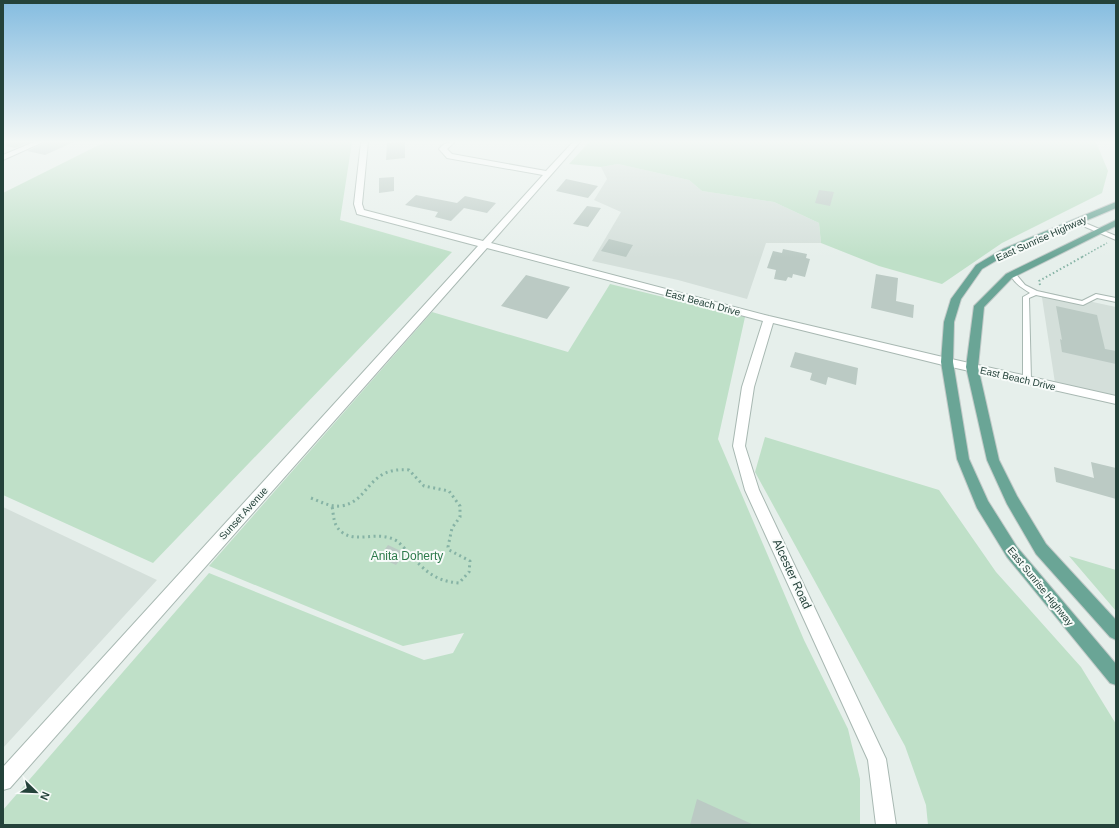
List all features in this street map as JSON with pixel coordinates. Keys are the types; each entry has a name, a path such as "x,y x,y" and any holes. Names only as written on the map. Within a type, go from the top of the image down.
{"main road":[{"name":"East Sunrise Highway","path":"1116,205 1006,251 979,267 956,299 949,322 947,362 963,459 982,504 1012,552 1116,677"},
{"name":"East Sunrise Highway","path":"1116,223 1013,274 979,306 972,367 993,460 1012,500 1041,549 1116,632"}],"street":[{"name":"East Beach Drive","path":"360,181 358,204 360,212 769,319 947,362 1116,400"},
{"name":"Sunset Avenue","path":"3,781 483,245 543,181"},
{"name":"Alcester Road","path":"769,319 748,387 739,446 752,490 877,759 886,825"}],"lane":[{"path":"1078,222 1116,238"},
{"path":"1013,274 1023,286 1038,294 1083,303 1096,296 1116,300"},
{"path":"1027,380 1026,297 1038,294"}],"path":[{"path":"1038,294 1039,281 1110,242"},
{"path":"310,498 332,506 341,506 359,498 382,474 399,469 409,470 424,486 449,492 460,506 460,517 452,528 448,547 449,550 470,562 470,572 459,583 445,582 426,572 397,541 377,535 356,538 344,534 335,526 332,506"}],"shaded area":[{"path":"606,181 690,181 702,191 774,202 819,223 821,243 766,243 747,299 678,280 592,261 621,212 594,200"},
{"path":"1041,291 1116,307 1116,398 1055,383"},
{"path":"3,507 157,580 3,748"}],"green space":[{"path":"28,181 346,181 340,220 452,252 153,563 3,495 3,193"},
{"path":"690,181 1105,181 1102,193 1002,243 942,284 879,266 821,243 819,223 774,202 702,191"},
{"name":"Anita Doherty","path":"610,284 745,317 718,439 804,640 848,729 860,779 860,825 3,825 3,810 209,573 424,660 453,653 464,633 403,646 209,566 432,312 568,352"},
{"path":"765,437 939,490 996,572 1081,667 1116,724 1116,825 928,825 926,805 905,746 755,472"},
{"path":"1069,556 1116,570 1116,611"}],"building":[{"path":"379,181 394,181 394,191 379,193"},
{"path":"565,181 573,181 598,186 588,198 556,191"},
{"path":"819,190 834,192 830,206 815,203"},
{"path":"416,195 457,203 465,196 496,203 487,213 464,208 451,221 435,217 438,212 405,205"},
{"path":"587,206 601,208 588,227 573,224"},
{"path":"609,239 633,245 626,257 601,251"},
{"path":"783,249 807,254 806,258 810,259 805,277 793,274 792,278 788,277 786,281 774,279 776,270 767,268 773,251 782,253"},
{"path":"876,274 898,278 896,301 914,305 913,318 871,308"},
{"path":"526,275 570,287 547,319 501,306"},
{"path":"1056,306 1097,315 1105,349 1116,351 1116,364 1062,352 1060,339 1062,340"},
{"path":"795,352 858,368 856,385 828,377 826,385 810,380 812,373 790,367"},
{"path":"1091,462 1116,468 1116,499 1056,482 1054,467 1094,478"},
{"path":"388,545 405,553 396,565 379,557"},
{"path":"697,799 754,825 690,825"}]}
